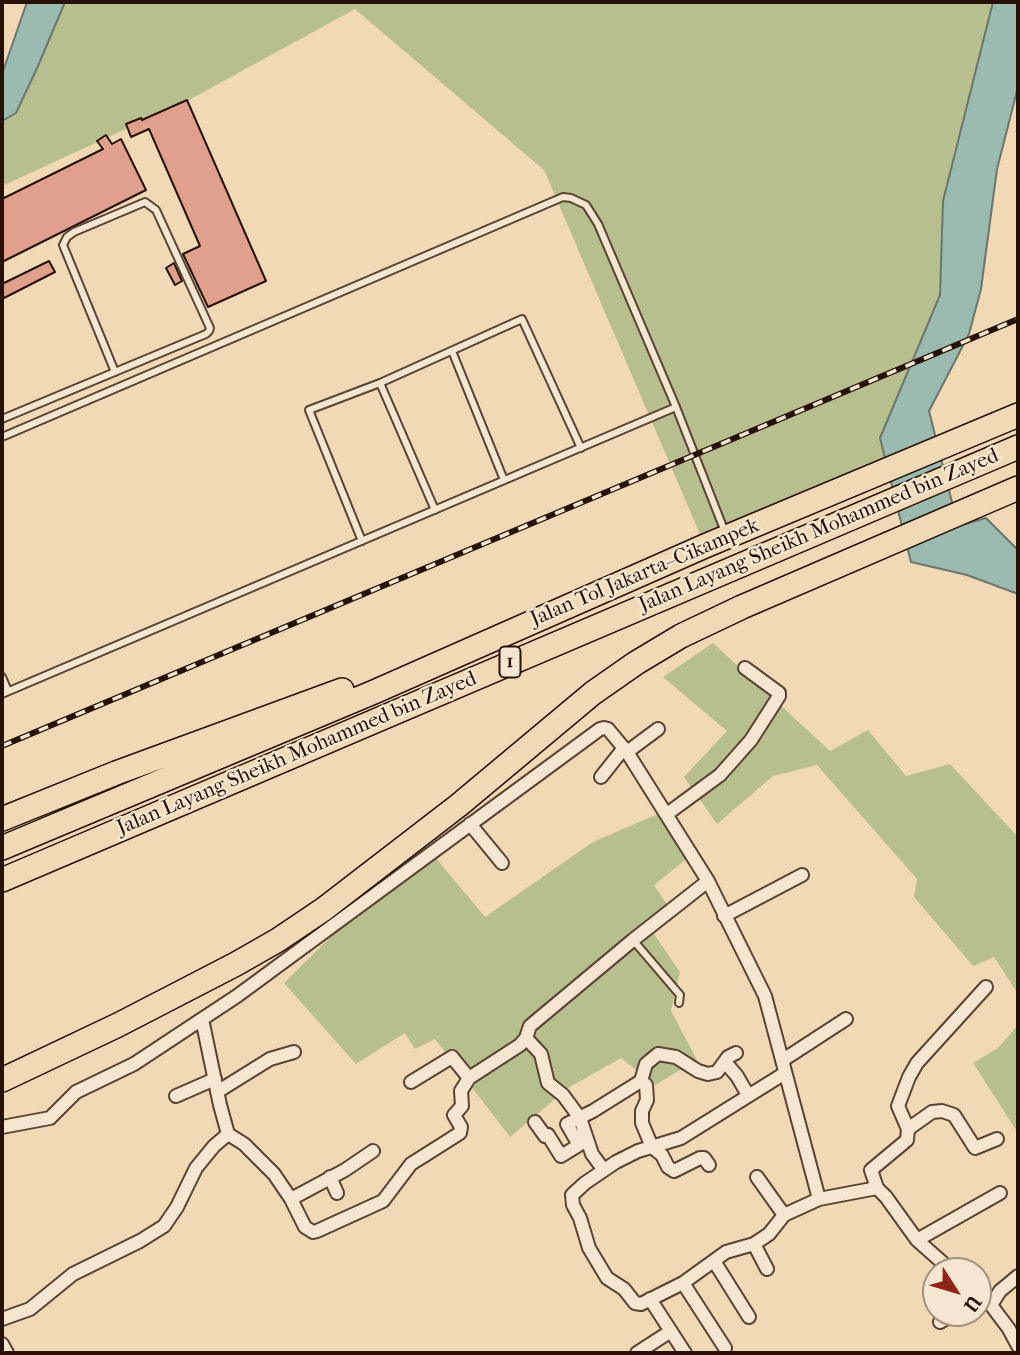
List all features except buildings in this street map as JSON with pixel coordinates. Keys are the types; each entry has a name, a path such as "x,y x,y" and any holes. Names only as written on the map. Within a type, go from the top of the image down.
{"highway":[{"name":"Jalan Tol Jakarta–Cikampek","path":"2,848 374,692 727,537 1018,415"},
{"name":"Jalan Layang Sheikh Mohammed bin Zayed","path":"2,860 1018,434"},
{"name":"Jalan Layang Sheikh Mohammed bin Zayed","path":"2,880 1018,447"},
{"name":"Jalan Tol Jakarta–Cikampek","path":"2,887 702,594 1018,458"},
{"path":"2,1080 130,1019 278,940 324,909 459,805 593,693 681,636 1018,488"},
{"path":"2,819 116,773 338,691 374,692"}],"street":[{"path":"667,814 720,775 751,740 779,696 779,693 745,668"},
{"path":"2,1127 50,1118 76,1092 134,1064 237,996 600,729 608,729 625,750 708,881 765,996 819,1199"},
{"path":"601,777 625,750 658,729"},
{"path":"470,824 502,863"},
{"path":"724,916 802,875"},
{"path":"202,1019 228,1134 244,1144 274,1174 305,1227 313,1232 383,1201 411,1164 460,1133 461,1127 454,1115 462,1106 461,1091 469,1078 526,1038 530,1026 708,881"},
{"path":"936,1257 917,1240 877,1188 871,1170 907,1140 908,1129 898,1106 917,1063 986,987"},
{"path":"783,1060 846,1019"},
{"path":"526,1038 541,1054 548,1083 563,1096 580,1118 590,1140 592,1154 603,1169"},
{"path":"176,1096 216,1085 270,1059 294,1052"},
{"path":"535,1122 545,1136 548,1135 561,1156 579,1145 567,1124 641,1081 646,1064 658,1054 676,1058 698,1072 708,1074 717,1072 736,1053"},
{"path":"411,1082 452,1057 469,1078"},
{"path":"725,1062 748,1095"},
{"path":"785,1073 681,1138 638,1151 603,1169 572,1195 573,1205 580,1217 589,1248 607,1278 624,1289 635,1303 641,1304 683,1283 726,1252 754,1244 769,1234 784,1215 819,1199 877,1188"},
{"path":"641,1081 646,1084 647,1100 642,1111 642,1123 652,1147 662,1154 668,1167 674,1171 700,1157 709,1165"},
{"path":"908,1129 932,1111 943,1111 954,1115 975,1148 997,1139"},
{"path":"2,1319 30,1309 73,1274 164,1226 177,1207 196,1168 228,1134"},
{"path":"291,1199 345,1170 373,1151"},
{"path":"330,1177 337,1193"},
{"path":"757,1177 784,1215"},
{"path":"917,1240 1000,1193"},
{"path":"754,1244 767,1269"},
{"path":"714,1261 749,1317"},
{"path":"992,1295 1018,1276"},
{"path":"683,1283 725,1348"},
{"path":"650,1299 685,1353"},
{"path":"992,1310 1009,1329 1018,1346"},
{"path":"637,1353 671,1331"},
{"path":"2,1344 7,1353"}],"lane":[{"path":"2,437 562,197 577,200 586,205 592,213 676,407 727,537"},
{"path":"2,419 115,372 206,334 209,331 156,210 145,202 74,232 67,237 63,245 115,372"},
{"path":"362,541 309,410 380,383 522,319 581,448"},
{"path":"452,352 504,480"},
{"path":"380,383 435,510"},
{"path":"2,677 5,693 676,407"},
{"path":"633,940 680,995 680,1003"}],"green space":[{"path":"65,2 993,2 943,201 940,295 880,438 888,470 705,546 544,170 355,9 189,100 2,186 2,121 16,113"},
{"path":"713,643 830,751 868,730 906,776 950,764 1018,837 1018,994 994,957 973,966 914,897 917,879 817,765 773,776 717,824 684,777 727,731 663,677"},
{"path":"660,813 689,857 654,885 672,912 654,934 680,972 671,1011 697,1060 655,1085 621,1058 568,1088 510,1137 435,1039 415,1049 405,1033 356,1064 284,983 424,844 485,917 593,842"},
{"path":"1018,1025 1018,1133 973,1063 998,1048"}],"water":[{"path":"27,2 65,2 16,113 2,121 2,74"},
{"path":"993,2 1018,2 1018,87 997,169 981,289 969,334 929,411 958,526 986,518 1018,550 1018,594 967,575 911,562 880,438 940,295 943,201"}],"railway":[{"path":"2,746 1018,319"}]}
